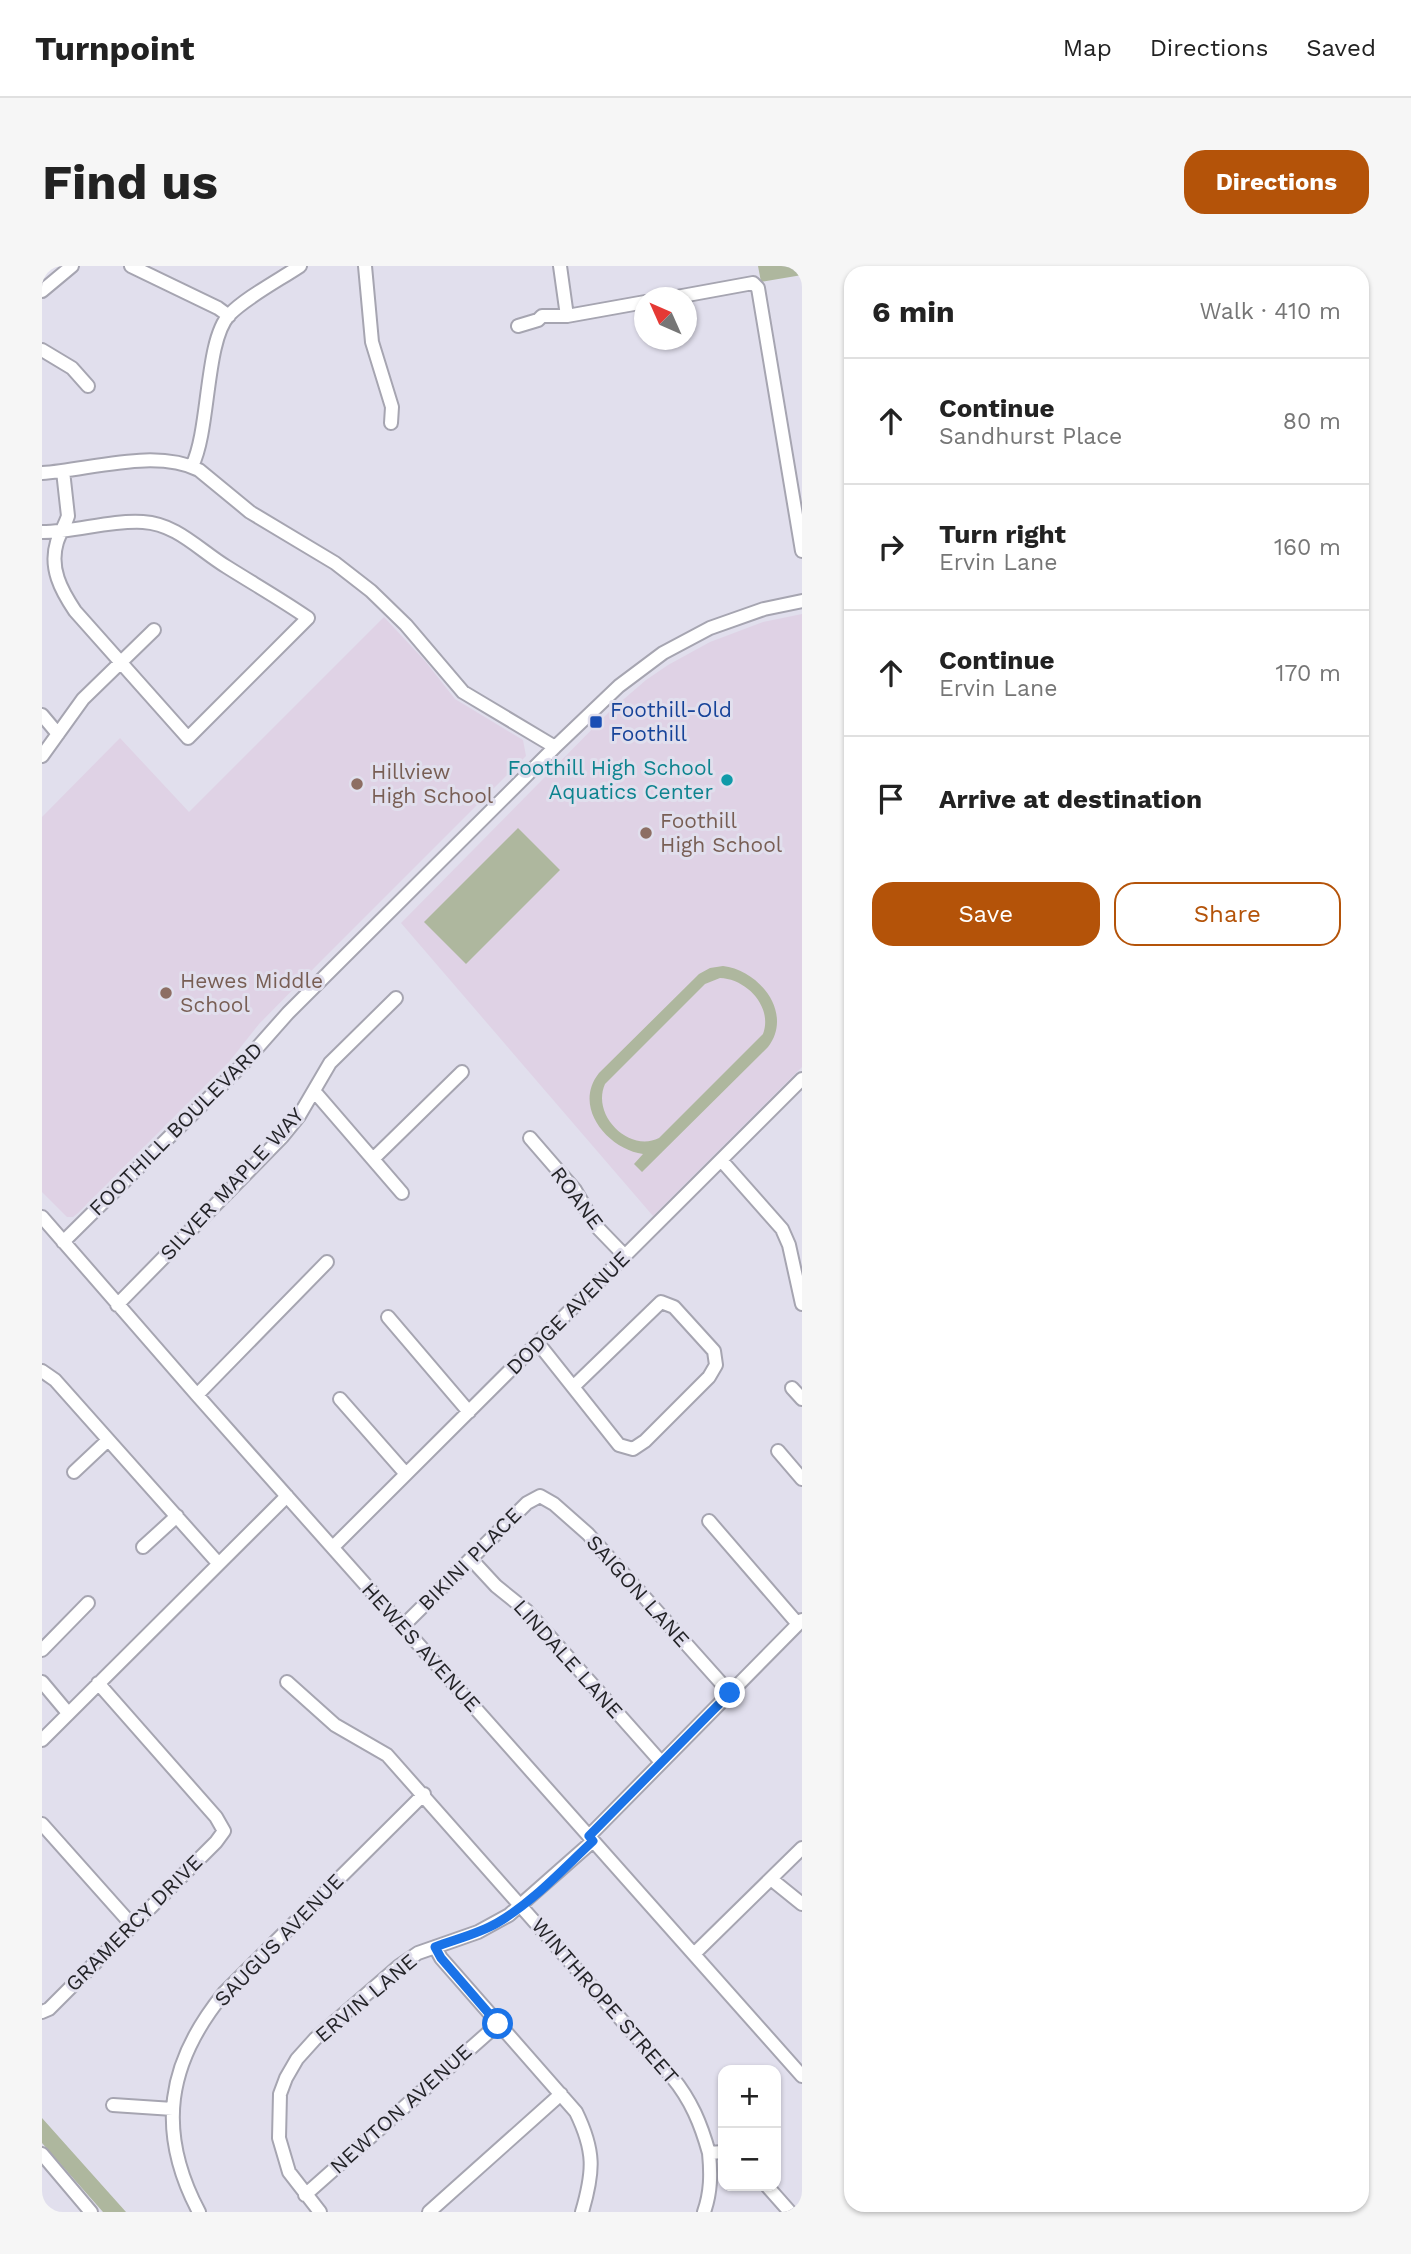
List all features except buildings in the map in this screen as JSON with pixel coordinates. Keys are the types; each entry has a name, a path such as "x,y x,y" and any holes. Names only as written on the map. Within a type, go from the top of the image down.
{"street":[{"path":"42,290 72,266"},
{"path":"131,266 218,308 229,316"},
{"path":"365,266 372,342 392,407 391,423"},
{"path":"560,266 567,316"},
{"path":"192,467 199,449 218,338 229,316 297,267"},
{"path":"697,293 753,283 758,288 802,551"},
{"path":"518,326 538,320 542,316 567,316 634,304"},
{"path":"42,350 72,368 88,386"},
{"path":"42,473 134,462 168,463 192,467 207,474 250,512 335,563 371,592 407,625 463,692 555,747"},
{"path":"42,532 62,532 119,522 144,522 170,528 227,568 259,585 308,618 188,738 75,611 62,592 54,559 62,532 68,516 63,471"},
{"name":"FOOTHILL BOULEVARD","path":"63,1242 232,1076 288,1013 619,686 663,653 727,621 802,601"},
{"path":"42,756 83,699 153,630"},
{"path":"42,715 58,734"},
{"name":"SILVER MAPLE WAY","path":"117,1305 282,1137 299,1116 330,1063 396,998"},
{"path":"373,1159 462,1072"},
{"name":"DODGE AVENUE","path":"332,1547 802,1079"},
{"path":"314,1091 402,1193"},
{"name":"ROANE","path":"530,1138 575,1190 596,1226 625,1256"},
{"path":"721,1160 782,1229 799,1277 802,1304"},
{"name":"HEWES AVENUE","path":"44,1224 63,1242 802,2076"},
{"path":"197,1395 327,1262"},
{"path":"538,1343 619,1445 633,1449 645,1441 709,1377 716,1365 714,1352 674,1307 661,1302 573,1387"},
{"path":"388,1317 469,1412"},
{"path":"42,1371 55,1380 218,1563"},
{"path":"792,1388 802,1399"},
{"path":"340,1399 406,1474"},
{"path":"74,1472 108,1440"},
{"path":"778,1451 802,1479"},
{"path":"42,1740 287,1496"},
{"name":"BIKINI PLACE","path":"402,1626 527,1503 540,1496"},
{"name":"SAIGON LANE","path":"540,1496 554,1504 588,1534 730,1693"},
{"path":"143,1547 177,1516"},
{"path":"709,1521 800,1622"},
{"name":"LINDALE LANE","path":"471,1559 496,1586 527,1611 661,1762"},
{"path":"42,1650 88,1603"},
{"name":"ERVIN LANE","path":"320,2212 289,2172 279,2138 279,2102 286,2078 297,2059 388,1975 418,1953 486,1928 521,1906 591,1839 661,1762 800,1622"},
{"path":"42,1682 68,1713"},
{"name":"WINTHROPE STREET","path":"286,1682 335,1725 387,1755 686,2094 697,2116 709,2153 709,2198 704,2212"},
{"name":"GRAMERCY DRIVE","path":"42,2012 49,2009 224,1831 216,1817 98,1683"},
{"name":"SAUGUS AVENUE","path":"199,2212 181,2174 174,2140 173,2109 184,2056 196,2031 224,1993 424,1794"},
{"path":"42,1824 132,1925"},
{"path":"694,1954 802,1848"},
{"path":"771,1879 802,1905"},
{"path":"435,1947 441,1958 576,2112 587,2136 593,2164 582,2212"},
{"name":"NEWTON AVENUE","path":"305,2194 498,2024"},
{"path":"429,2212 561,2094"},
{"path":"113,2105 173,2109"},
{"path":"709,2153 718,2152"},
{"path":"42,2154 90,2212"},
{"path":"771,2191 790,2212"}],"shaded area":[{"name":"Foothill High School","path":"802,614 802,1067 653,1216 401,923 610,711 646,680 710,642 763,622"},
{"path":"384,617 425,661 455,699 523,740 526,756 259,1024 229,1062 78,1213 67,1217 42,1192 42,817 120,738 189,812"}],"green space":[{"path":"758,266 802,266 802,275 761,282"},
{"path":"518,828 560,870 466,964 424,922"},
{"path":"723,966 736,969 760,984 775,1007 775,1034 768,1047 642,1172 634,1164 643,1154 618,1144 598,1124 592,1112 592,1086 599,1073 699,974 710,968","holes":["720,978 748,989 761,1005 765,1024 763,1034 659,1138 647,1141 625,1136 608,1119 603,1108 605,1084 705,984"]},
{"path":"42,2118 126,2212 103,2212 42,2143"}],"place":[{"name":"Foothill-Old Foothill","path":"596,722"},
{"name":"Foothill High School Aquatics Center","path":"727,780"},
{"name":"Hillview High School","path":"357,784"},
{"name":"Foothill High School","path":"646,833"},
{"name":"Hewes Middle School","path":"166,993"}],"route":[{"path":"498,2024 441,1958 435,1947 495,1924 521,1906 593,1841 589,1836 730,1693"}]}
